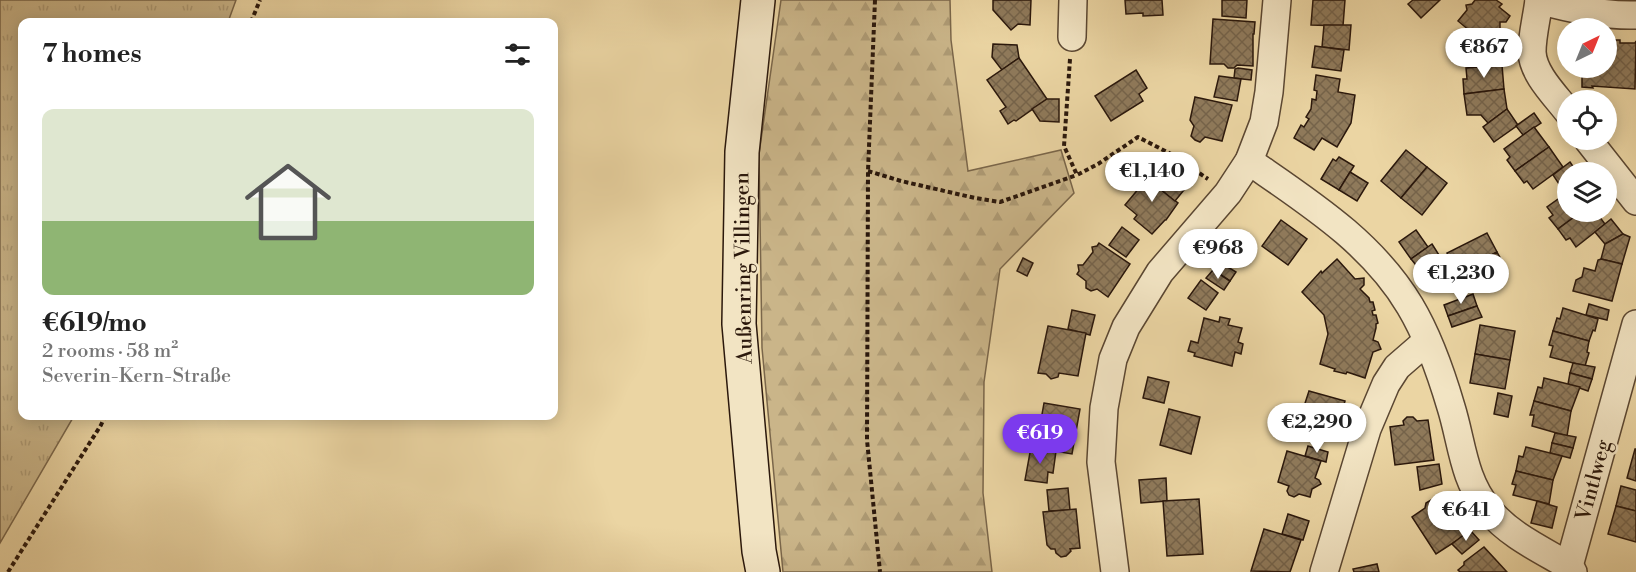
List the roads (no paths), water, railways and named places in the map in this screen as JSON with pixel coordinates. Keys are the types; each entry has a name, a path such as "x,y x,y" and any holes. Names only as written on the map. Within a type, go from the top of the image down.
{"street":[{"name":"Außenring Villingen","path":"758,0 742,152 739,324 759,551 763,572"},
{"path":"1072,37 1073,0"},
{"path":"1114,572 1101,462 1104,408 1113,359 1126,327 1149,288 1192,233 1228,193 1249,161 1264,122 1277,0"},
{"path":"1557,97 1534,64 1532,51 1539,0 1576,10 1614,16 1636,15"},
{"path":"1596,150 1636,201"},
{"path":"1249,161 1336,223 1378,261 1397,285 1412,308 1427,341 1452,408 1465,464 1472,483 1487,508 1509,531 1571,569"},
{"name":"Vintlweg","path":"1571,569 1636,324"},
{"path":"1324,572 1367,429 1386,384 1397,367 1427,341"}]}
